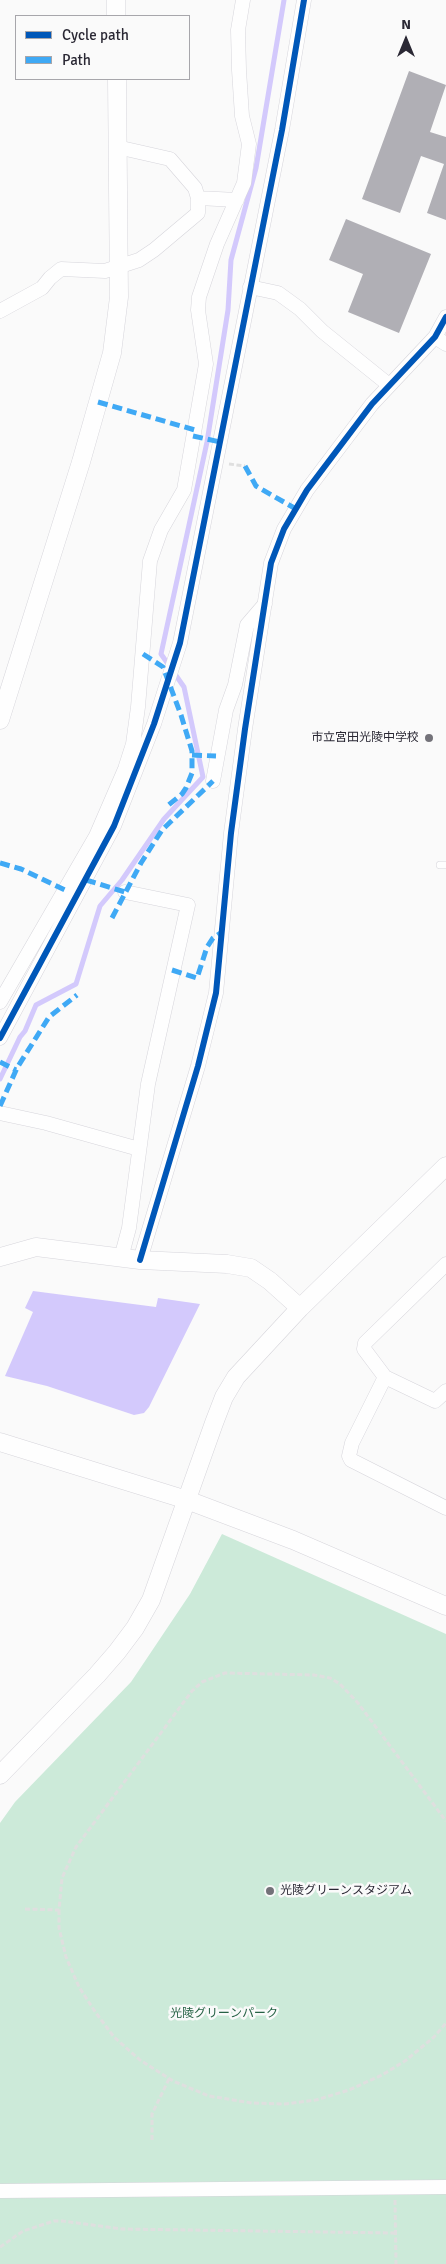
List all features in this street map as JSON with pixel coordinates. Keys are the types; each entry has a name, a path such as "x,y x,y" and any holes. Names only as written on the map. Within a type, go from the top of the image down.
{"street":[{"path":"116,0 116,15"},
{"path":"0,1002 96,836 126,769 138,707 150,561 162,530 184,490 206,364 198,310 199,297 217,244 244,183 249,144 242,116 239,70 238,30 243,0"},
{"path":"0,1038 114,826 154,724 180,643 282,130 304,0"},
{"path":"0,720 81,462 112,353 119,297 117,80"},
{"path":"0,311 42,288 61,269 105,271 139,260 154,250 198,213 198,198 195,188 170,159 117,147"},
{"path":"198,198 237,200"},
{"path":"250,286 278,293 300,309 322,331 390,385"},
{"path":"140,1260 198,1066 216,993 232,823 244,729 271,563 284,530 308,490 372,404 390,385 441,340 446,317"},
{"path":"213,781 226,710 235,685 247,625 265,603"},
{"path":"121,1258 129,1228 148,1084 188,905 125,892"},
{"path":"0,1114 46,1123 139,1149"},
{"path":"0,1775 117,1652 151,1600 224,1397 236,1376 300,1308 446,1166"},
{"path":"0,1257 36,1247 140,1260 227,1264 251,1268 270,1281 300,1308"},
{"path":"446,1264 365,1343 364,1349 386,1377 441,1404 446,1391"},
{"path":"386,1377 352,1443 349,1456 351,1460 446,1508"},
{"path":"0,1442 187,1500 293,1540 446,1606"},
{"path":"0,2191 446,2187"}],"path":[{"path":"446,1821 358,1703 340,1684 330,1678 314,1675 249,1672 225,1673 202,1682 192,1691 76,1847 62,1878 59,1910 59,1928 66,1957 79,1987 114,2037 140,2060 169,2079 209,2096 252,2103 285,2104 316,2100 350,2090 382,2075 426,2043 446,2023"},
{"path":"25,1909 59,1910"},
{"path":"152,2140 152,2114 169,2079"},
{"path":"395,2188 396,2264"},
{"path":"0,2247 22,2231 54,2221 122,2229 395,2233"}],"green space":[{"name":"光陵グリーンパーク","path":"222,1534 446,1634 446,2264 0,2264 0,1823 15,1802 131,1682 190,1594"}],"shaded area":[{"path":"33,1291 156,1307 158,1298 200,1304 149,1407 144,1413 134,1415 47,1386 5,1376 33,1312 25,1308"}],"building":[{"path":"409,71 446,85 430,132 446,137 446,220 427,213 444,164 421,156 400,213 362,199"},
{"path":"346,219 431,254 399,333 348,312 363,274 329,260"}],"waterway":[{"path":"0,1079 36,1005 76,984 100,906 122,880 164,819 203,777 184,687 161,654 207,442 228,310 231,260 256,168 284,0"}],"marked path":[{"path":"98,402 195,430"},
{"path":"193,436 220,442"},
{"path":"245,466 256,486 296,509"},
{"path":"143,654 163,667 192,751 192,773 186,788 182,794 166,807"},
{"path":"192,755 216,756"},
{"path":"112,918 141,863 162,830 213,781"},
{"path":"0,863 21,869 65,890"},
{"path":"86,880 125,892"},
{"path":"172,970 197,978 207,947 213,938 222,932"},
{"path":"0,1106 17,1068 49,1017 77,995"},
{"path":"0,1062 16,1070"}],"cycle path":[{"path":"0,1038 114,826 154,724 180,643 282,130 304,0"},
{"path":"140,1260 198,1066 216,993 231,833 271,563 284,529 307,490 372,404 435,337 446,317"}],"place":[{"name":"市立宮田光陵中学校","path":"429,738"},
{"name":"光陵グリーンスタジアム","path":"270,1891"}]}
